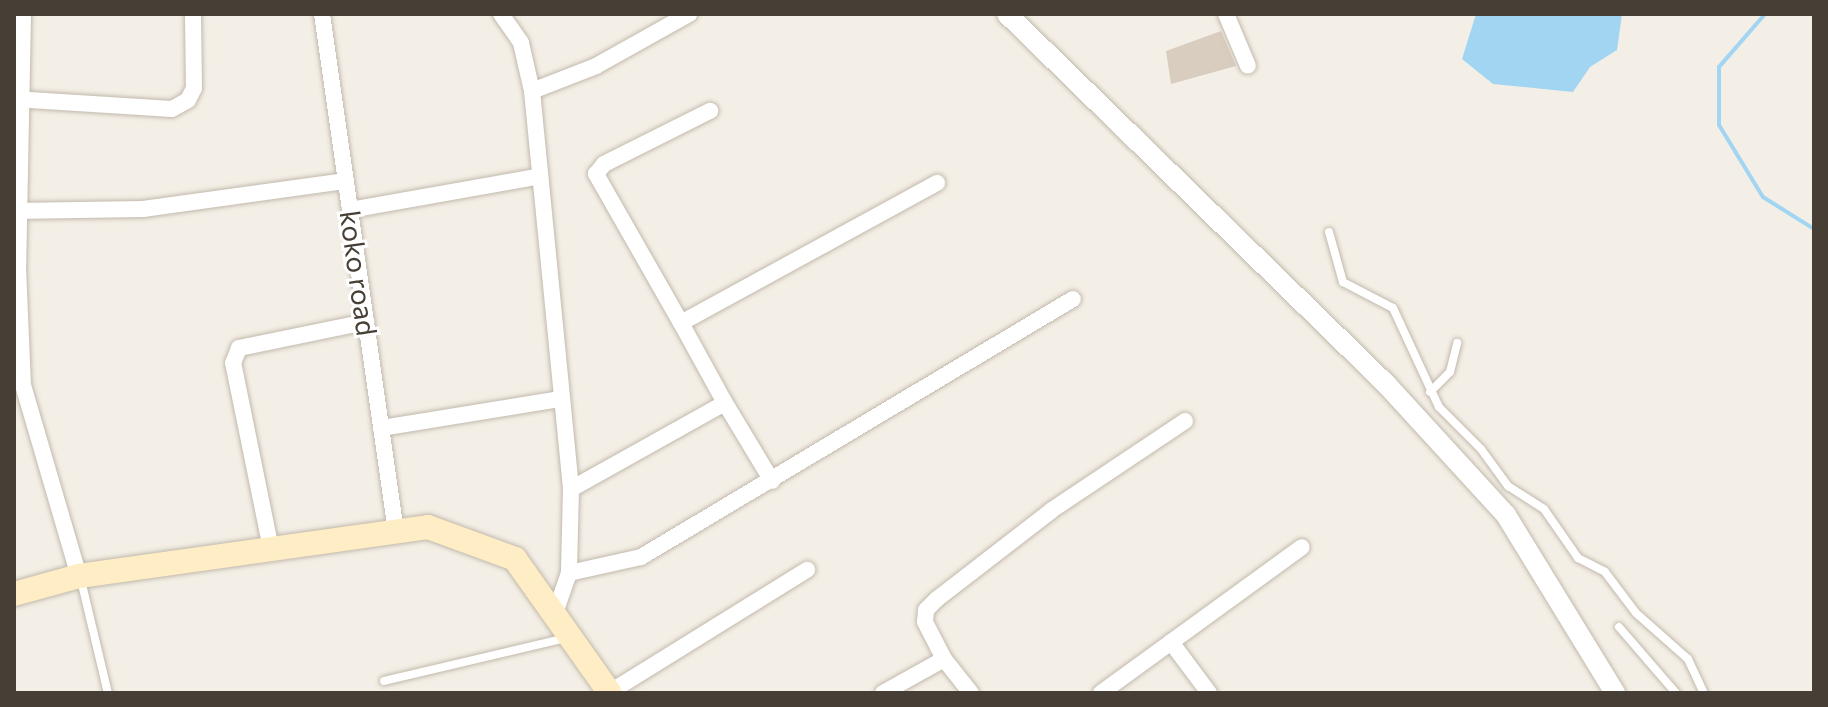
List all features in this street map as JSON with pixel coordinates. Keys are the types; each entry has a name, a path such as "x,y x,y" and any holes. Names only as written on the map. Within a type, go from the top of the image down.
{"main road":[{"path":"14,594 79,576 428,527 515,559 610,692"}],"street":[{"path":"23,14 16,99 16,211 23,385 79,576"},
{"path":"16,99 172,109 188,100 194,88 193,14"},
{"name":"koko road","path":"322,14 396,532"},
{"path":"527,14 506,18 532,91 571,489 569,573 555,613"},
{"path":"532,91 596,66 689,14"},
{"path":"1007,14 1376,374 1506,515 1615,693"},
{"path":"1226,14 1248,66"},
{"path":"710,111 604,164 596,174 603,195 772,481"},
{"path":"350,210 540,176"},
{"path":"16,211 143,209 346,181"},
{"path":"681,323 937,183"},
{"path":"569,573 641,557 1073,299"},
{"path":"271,549 233,363 239,348 366,322"},
{"path":"381,428 561,399"},
{"path":"571,489 725,403"},
{"path":"971,693 944,659 925,622 926,610 1052,510 1185,421"},
{"path":"1101,693 1302,547"},
{"path":"610,692 807,570"},
{"path":"1171,642 1209,693"},
{"path":"883,693 944,659"}],"lane":[{"path":"1329,232 1343,282 1393,308 1430,392 1508,486 1544,509 1578,558 1605,572 1636,613 1688,659 1704,693"},
{"path":"1430,392 1450,372 1457,343"},
{"path":"79,576 108,693"},
{"path":"1619,627 1676,693"},
{"path":"384,681 571,636"}],"water":[{"path":"1476,14 1622,14 1617,50 1590,67 1573,92 1493,84 1462,59"}],"building":[{"path":"1221,31 1236,66 1171,84 1166,51"}],"waterway":[{"path":"1765,14 1719,67 1719,125 1763,197 1814,229"}]}
